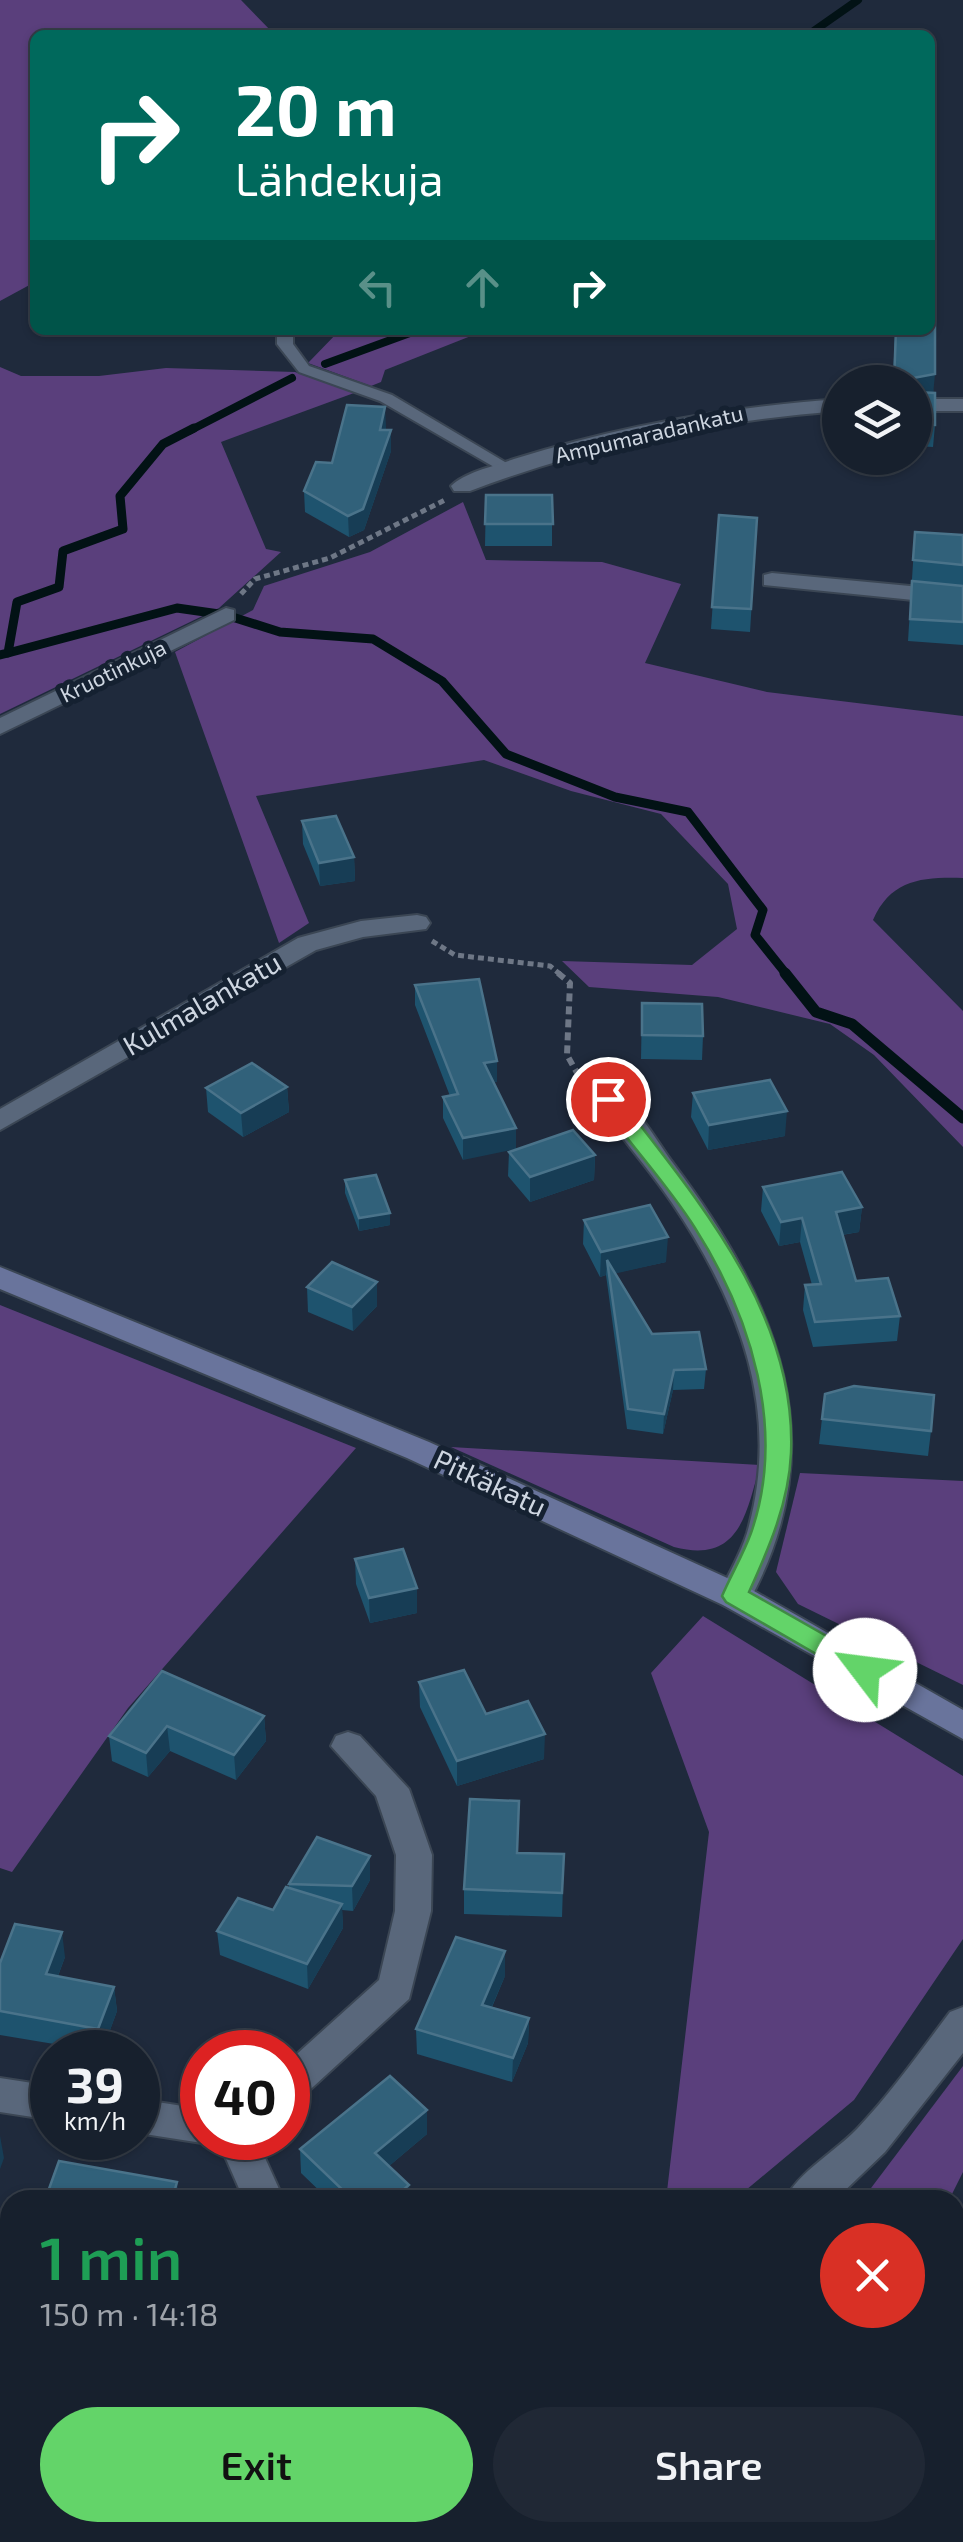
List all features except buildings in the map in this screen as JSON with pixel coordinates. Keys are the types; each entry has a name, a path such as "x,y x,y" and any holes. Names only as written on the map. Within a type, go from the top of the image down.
{"street":[{"path":"932,405 963,406"},
{"name":"Ampumaradankatu","path":"462,486 507,468 670,424 752,410 822,406"},
{"path":"772,580 963,598"},
{"name":"Kruotinkuja","path":"0,727 226,615"},
{"name":"Kulmalankatu","path":"0,1121 307,944 361,929 417,923"},
{"path":"608,1099 687,1196 731,1270 771,1369 779,1453 764,1532 734,1596"},
{"name":"Pitkäkatu","path":"0,1277 418,1450 734,1596 963,1726"},
{"path":"310,2064 396,1988 413,1911 414,1854 391,1790 348,1746"},
{"path":"818,2190 897,2115 963,2023"},
{"path":"0,2095 30,2100"},
{"path":"247,2160 260,2190"}],"lane":[{"path":"285,335 285,344 304,369 386,398 507,468"}],"path":[{"path":"226,615 255,579 330,558 439,505 462,486"},
{"path":"417,923 432,940 455,955 550,966 570,984 568,1055 581,1085 608,1099"}],"shaded area":[{"path":"0,0 241,0 270,30 30,30 30,285 0,301"},
{"path":"335,335 473,335 385,370 381,382 371,386 308,363"},
{"path":"0,367 21,376 99,376 166,368 295,372 354,393 221,442 266,549 281,552 219,608 0,714"},
{"path":"463,502 486,560 602,562 681,584 645,663 767,692 963,716 963,878 922,880 899,888 880,906 873,920 963,1011 963,1147 874,1055 830,1024 718,997 589,987 562,961 692,965 737,929 728,884 661,814 571,791 484,760 256,796 309,923 279,943 175,652 253,610 264,586 370,552"},
{"path":"0,1305 356,1448 128,1708 12,1872 0,1868"},
{"path":"451,1447 760,1465 736,1531 726,1542 696,1550 674,1547"},
{"path":"800,1473 963,1481 963,1685 798,1604 776,1572"},
{"path":"703,1616 963,1776 963,1939 854,2100 746,2190 667,2190 709,1832 651,1673"},
{"path":"963,2066 963,2172 954,2190 870,2190"}],"waterway":[{"path":"815,30 858,0"},
{"path":"325,364 404,335"},
{"path":"189,431 292,378"},
{"path":"8,653 17,602 59,587 63,551 123,529 120,496 163,444 194,428"},
{"path":"8,653 177,608 226,615 280,632 373,639 442,681 506,754 615,797 688,812 763,910 755,935 787,975"},
{"path":"0,655 8,653"},
{"path":"785,973 816,1012 852,1024 963,1118"}],"route":[{"path":"608,1099 687,1196 731,1270 771,1369 779,1453 764,1532 734,1596 865,1670"}]}
